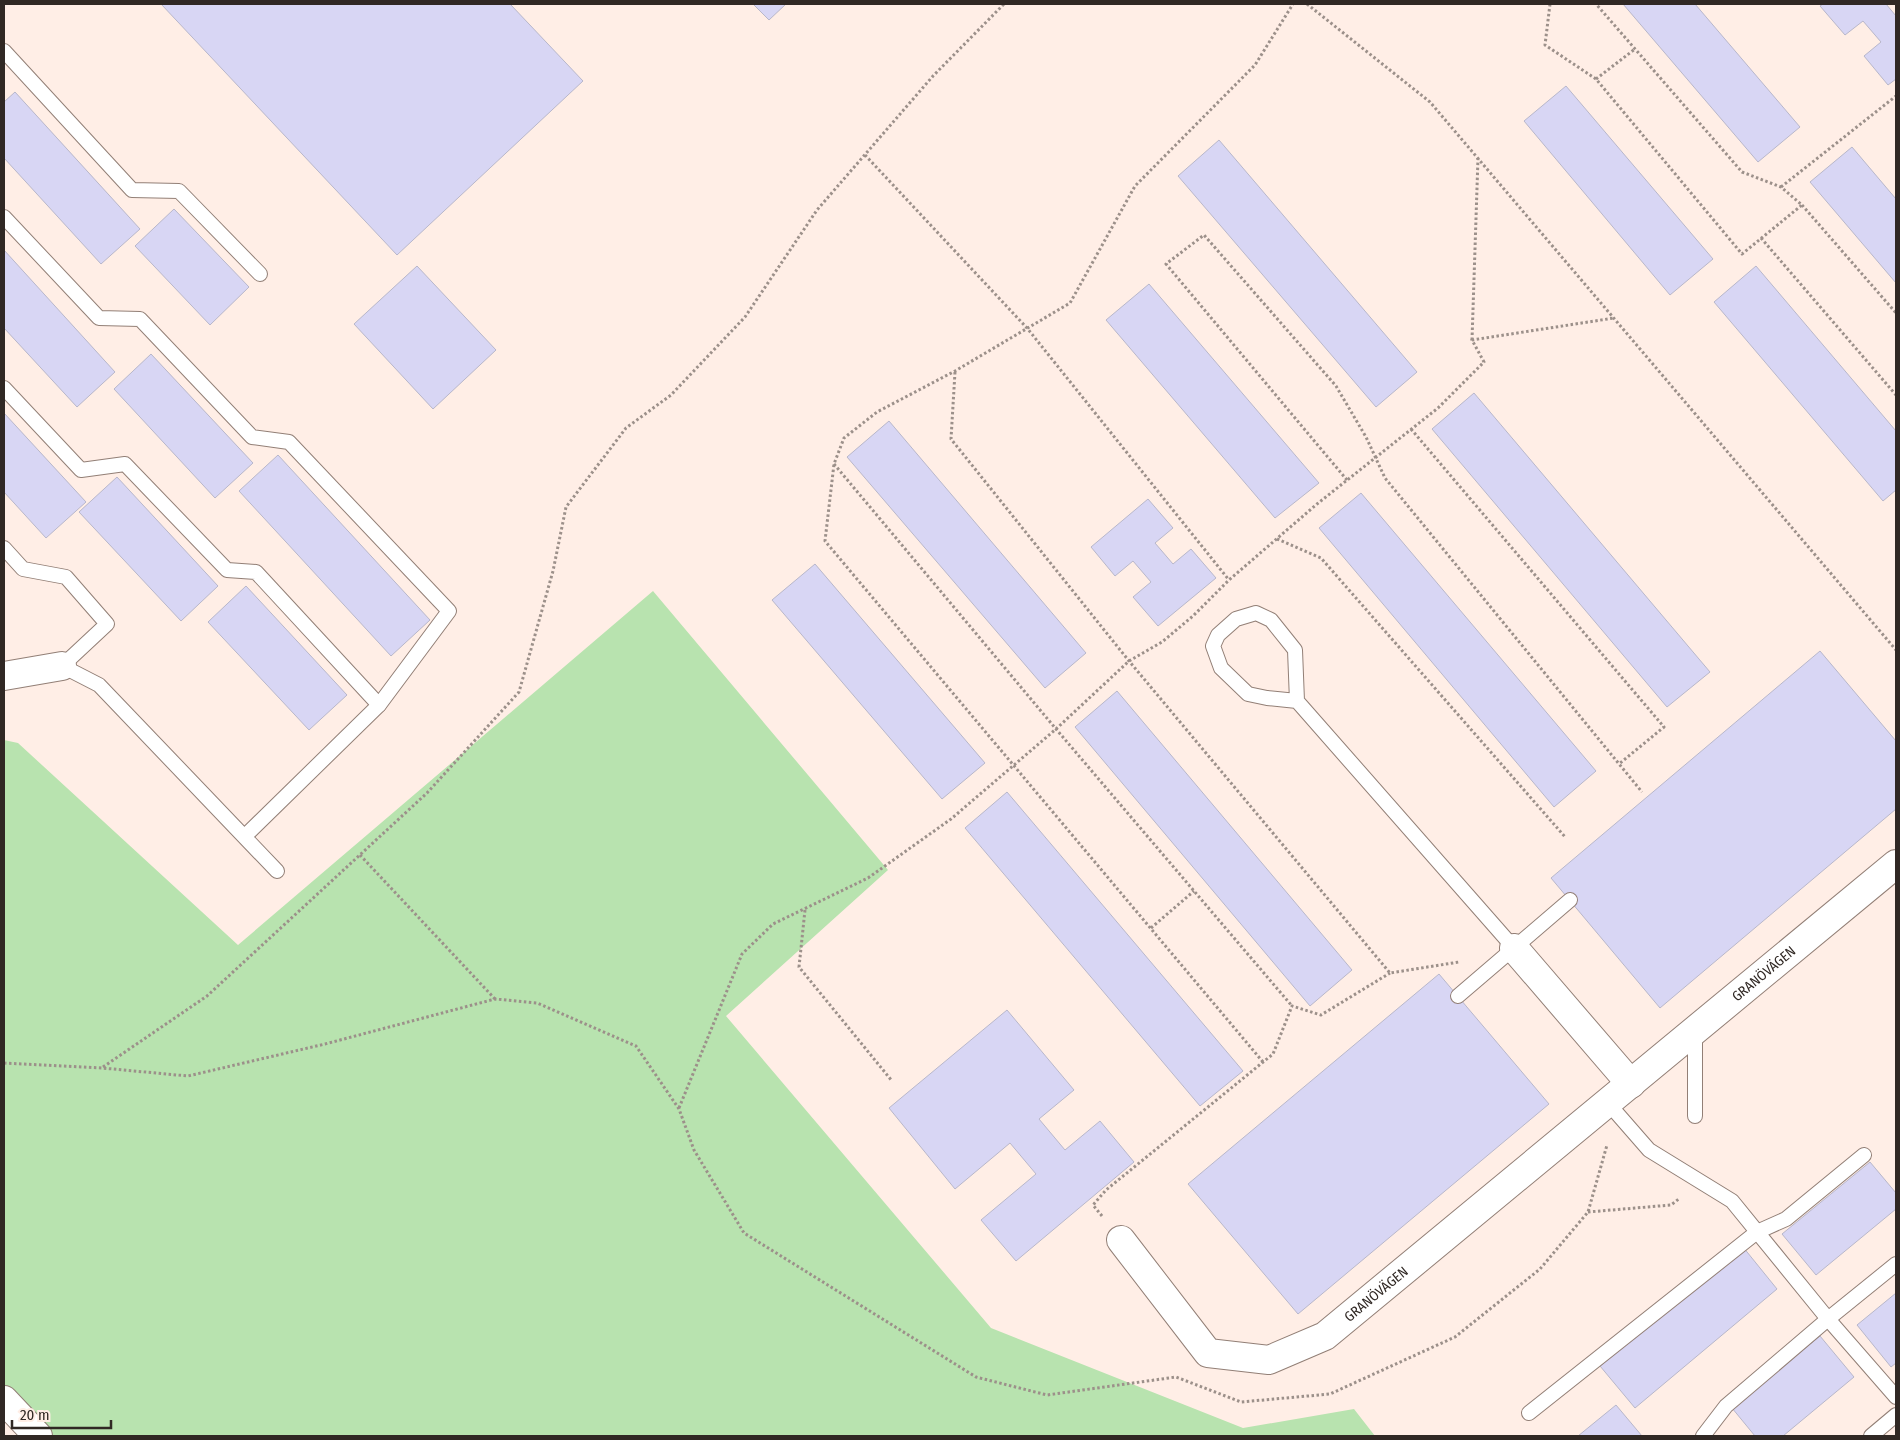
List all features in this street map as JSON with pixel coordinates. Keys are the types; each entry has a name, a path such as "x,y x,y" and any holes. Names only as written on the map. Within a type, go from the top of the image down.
{"street":[{"path":"4,676 62,666"},
{"name":"GRANÖVÄGEN","path":"1121,1240 1208,1353 1269,1360 1325,1336 1896,864"},
{"path":"1514,948 1631,1084"},
{"path":"4,1400 38,1436"}],"lane":[{"path":"4,51 132,190 179,191 260,274"},
{"path":"4,217 99,318 140,319 252,438 289,442 449,611 380,705 244,836"},
{"path":"4,388 80,470 125,464 227,570 256,572 380,705"},
{"path":"4,548 24,569 66,577 107,624 62,666 99,685 277,870"},
{"path":"1297,701 1248,694 1222,668 1213,646 1218,635 1236,619 1256,613 1271,620 1295,650 1297,701 1514,948"},
{"path":"1458,996 1570,900"},
{"path":"1695,1031 1695,1116"},
{"path":"1608,1103 1649,1150 1732,1201 1828,1319 1896,1397"},
{"path":"1529,1413 1757,1232 1786,1220 1864,1155"},
{"path":"1703,1436 1726,1406 1896,1264"},
{"path":"1872,1436 1896,1416"}],"path":[{"path":"102,1068 207,996 427,793 520,692 553,571 566,507 626,428 670,395 745,317 817,210 933,76 1004,4"},
{"path":"1263,1062 825,541 834,464 844,438 870,417 955,371 1070,303 1135,186 1255,65 1293,4"},
{"path":"1307,4 1430,102 1896,650"},
{"path":"1550,4 1545,45 1596,79 1742,254 1802,204"},
{"path":"1596,4 1742,172 1781,187 1802,204 1896,313"},
{"path":"1596,79 1635,49"},
{"path":"1781,187 1896,96"},
{"path":"865,156 1027,328 1229,580"},
{"path":"679,1109 742,954 773,924 868,878 951,819 1056,729 1129,662 1162,642 1193,616 1229,580 1346,480 1438,408 1484,362 1472,340 1478,158"},
{"path":"1346,480 1166,264 1204,234 1336,386 1366,437 1385,478 1642,792"},
{"path":"1761,238 1896,395"},
{"path":"1472,340 1614,318"},
{"path":"955,371 951,439 1129,662 1390,973"},
{"path":"1411,429 1664,727 1619,764"},
{"path":"834,464 1292,1006 1321,1015 1390,973 1460,962"},
{"path":"1277,539 1321,558 1566,838"},
{"path":"360,855 495,999"},
{"path":"1151,928 1194,891"},
{"path":"805,910 799,967 892,1081"},
{"path":"4,1063 102,1068 188,1076 325,1044 495,999 537,1003 636,1046 679,1109 694,1150 744,1233 976,1377 1047,1395 1176,1377 1241,1402 1330,1394 1455,1337 1540,1269 1588,1212 1610,1136 1608,1103"},
{"path":"1106,1190 1273,1054 1292,1006"},
{"path":"1588,1212 1671,1205 1702,1182"}],"green space":[{"path":"653,591 888,870 726,1016 991,1328 1243,1428 1354,1409 1375,1436 52,1436 4,1387 4,740 18,743 238,945"}],"building":[{"path":"161,4 513,4 511,5 583,81 397,255"},
{"path":"753,4 786,4 769,20"},
{"path":"1623,4 1695,4 1800,127 1758,162"},
{"path":"1823,4 1886,4 1896,16 1896,79 1888,85 1864,56 1881,42 1863,21 1845,35 1820,6"},
{"path":"1566,86 1713,259 1670,295 1524,121"},
{"path":"15,92 140,229 101,264 4,158 4,102"},
{"path":"1219,140 1417,372 1376,407 1178,176"},
{"path":"1852,147 1896,199 1896,283 1810,182"},
{"path":"174,209 249,287 210,325 135,246"},
{"path":"4,250 115,372 77,407 4,328"},
{"path":"417,266 496,350 433,409 354,324"},
{"path":"1756,266 1896,431 1896,490 1883,501 1714,302"},
{"path":"1149,284 1319,483 1275,518 1106,320"},
{"path":"151,354 253,463 215,498 114,389"},
{"path":"1474,393 1710,672 1667,707 1432,429"},
{"path":"4,413 86,502 46,538 4,492"},
{"path":"889,421 1086,653 1045,688 847,457"},
{"path":"278,455 430,620 391,656 239,491"},
{"path":"117,477 218,586 181,621 79,512"},
{"path":"1361,493 1596,771 1554,807 1319,528"},
{"path":"1148,499 1173,528 1155,543 1173,564 1191,549 1216,578 1158,626 1133,597 1151,582 1133,561 1115,576 1091,547"},
{"path":"815,564 985,763 942,799 772,600"},
{"path":"246,586 347,695 309,730 208,622"},
{"path":"1820,651 1896,741 1896,809 1660,1008 1551,878"},
{"path":"1117,691 1352,970 1310,1006 1075,727"},
{"path":"1007,792 1243,1071 1200,1106 965,828"},
{"path":"1439,974 1549,1104 1298,1314 1188,1184"},
{"path":"1007,1010 1074,1090 1039,1119 1065,1150 1100,1121 1134,1162 1016,1261 981,1220 1036,1174 1010,1143 955,1189 889,1108"},
{"path":"1870,1162 1896,1193 1896,1209 1816,1275 1782,1234"},
{"path":"1743,1247 1777,1289 1635,1408 1600,1366"},
{"path":"1896,1293 1896,1363 1891,1367 1857,1325"},
{"path":"1820,1336 1854,1377 1783,1436 1755,1436 1732,1408"},
{"path":"1616,1405 1642,1436 1578,1436"}]}
